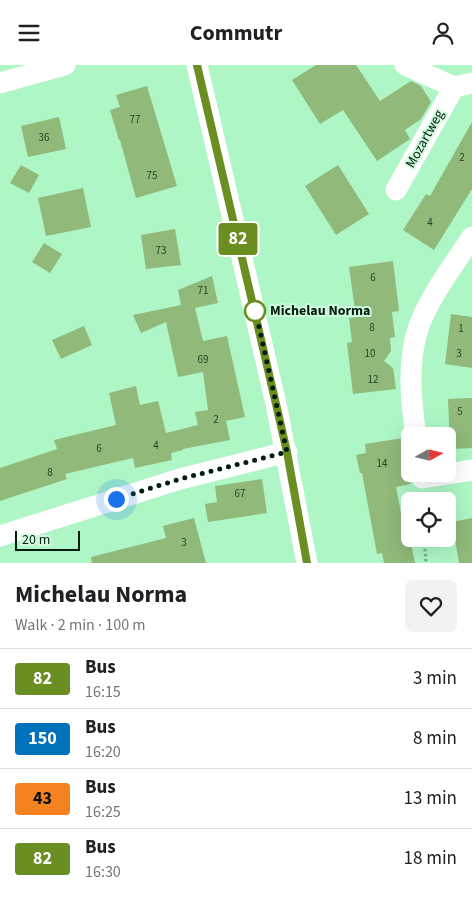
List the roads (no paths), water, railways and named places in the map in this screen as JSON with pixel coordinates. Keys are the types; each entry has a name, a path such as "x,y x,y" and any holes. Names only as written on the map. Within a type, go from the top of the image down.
{"street":[{"path":"0,83 65,65"},
{"path":"197,65 287,452 307,563"},
{"name":"Mozartweg","path":"396,190 463,85 404,65"},
{"path":"415,427 411,381 413,346 418,328 426,310 472,237"},
{"path":"0,536 180,479 287,452"},
{"path":"456,473 472,470"}],"place":[{"name":"Michelau Norma","path":"255,311"}]}
